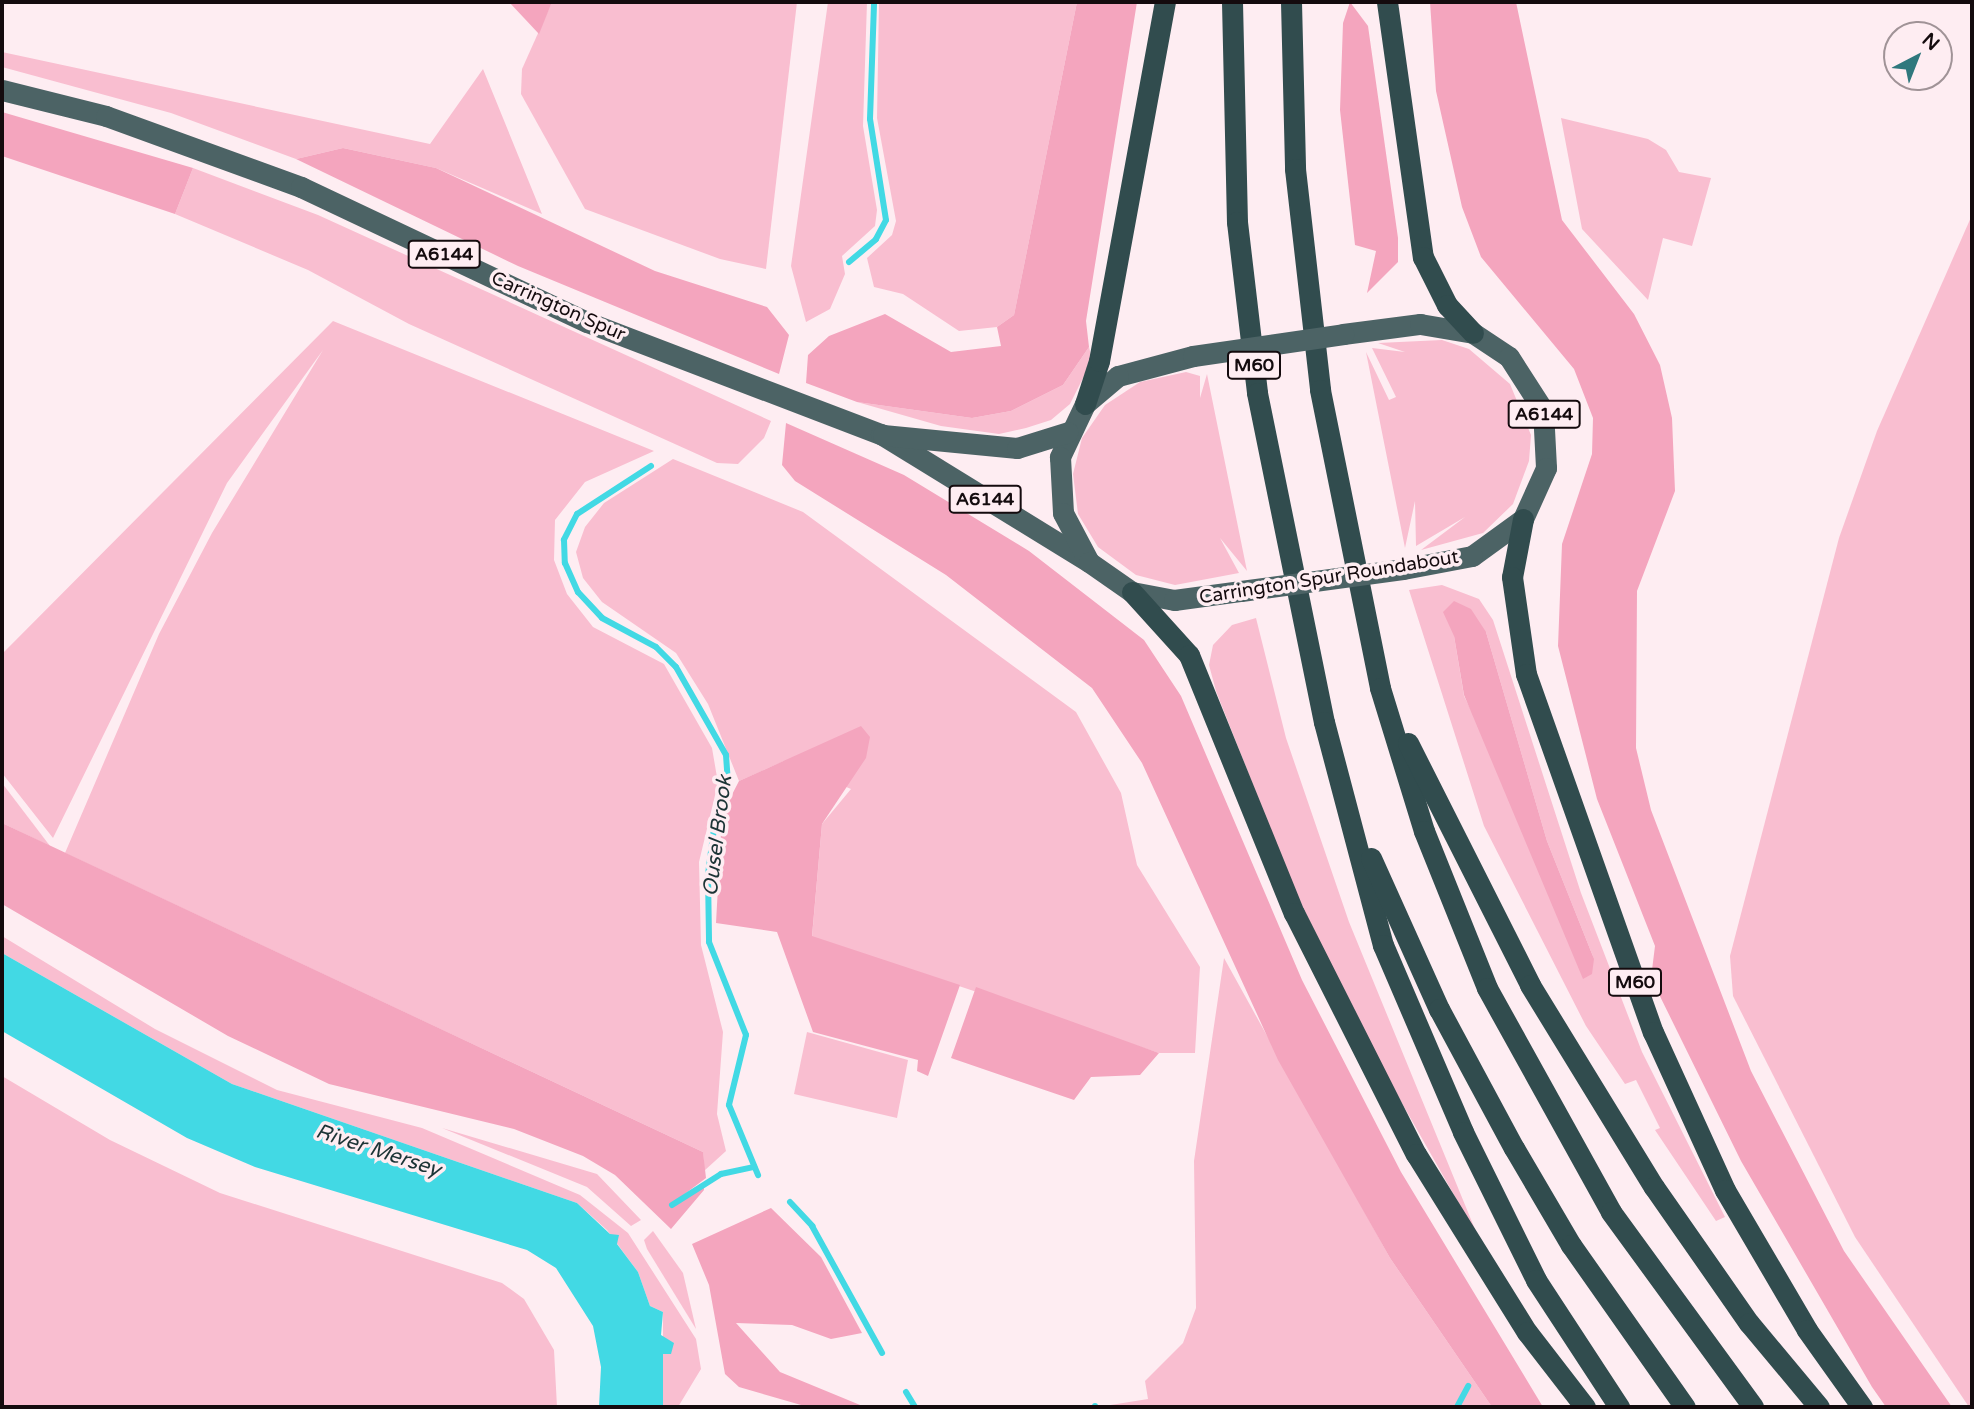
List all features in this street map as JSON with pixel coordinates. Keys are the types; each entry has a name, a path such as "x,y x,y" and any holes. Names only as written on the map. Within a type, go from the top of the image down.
{"highway":[{"path":"1085,404 1102,348 1165,2"},
{"name":"M60","path":"1232,2 1237,222 1257,393 1324,722 1383,945 1463,1132 1536,1280 1619,1407"},
{"path":"1291,2 1304,267 1320,390 1380,688 1424,831 1487,988 1611,1212 1753,1407"},
{"path":"1387,2 1423,257 1447,305 1473,333"},
{"name":"M60","path":"1523,519 1512,577 1526,674 1653,1032 1725,1190 1807,1330 1862,1407"},
{"path":"1132,592 1189,655 1294,913 1416,1154 1527,1332 1585,1407"},
{"path":"1380,688 1530,985 1654,1187 1749,1323 1819,1407"},
{"name":"M60","path":"1324,722 1370,856 1439,1009 1570,1245 1685,1407"}],"main road":[{"name":"Carrington Spur","path":"2,90 106,116 301,187 587,322 881,435 1089,562"},
{"name":"Carrington Spur Roundabout","path":"1420,324 1473,333 1526,376 1545,418 1546,468 1523,519 1472,556 1403,569 1174,600 1132,592 1089,562 1061,503 1058,481 1068,432 1085,404 1118,376 1193,356 1420,324"},
{"name":"Carrington Spur","path":"881,435 992,448 1034,445 1068,432"}],"shaded area":[{"path":"509,2 552,2 539,34"},
{"path":"552,2 797,2 766,269 720,259 585,209 521,94 522,69"},
{"path":"828,2 867,2 863,126 877,210 875,226 842,256 845,274 830,309 806,322 791,266"},
{"path":"879,2 1077,2 1014,315 997,327 959,331 903,294 874,287 867,258 892,235 896,221 877,118"},
{"path":"1077,2 1137,2 1086,321 1089,347 1063,385 1011,411 972,418 857,402 806,383 808,355 829,336 885,314 951,352 1001,346 997,327 1014,315"},
{"path":"1350,2 1368,26 1398,238 1398,262 1367,293 1376,251 1355,245 1340,110 1343,23"},
{"path":"1430,2 1516,2 1562,220 1634,314 1660,365 1672,418 1675,491 1637,591 1636,748 1651,810 1751,1071 1844,1251 1952,1407 1886,1407 1741,1161 1651,978 1655,946 1597,799 1558,646 1562,544 1592,454 1593,418 1574,369 1481,257 1462,207 1436,91"},
{"path":"2,52 430,144 483,69 542,214 436,168 343,148 296,159 171,113 2,67"},
{"path":"2,112 193,168 175,214 2,156"},
{"path":"1561,118 1648,139 1666,150 1679,172 1711,178 1692,246 1663,238 1648,300 1582,229"},
{"path":"343,148 436,168 655,271 767,307 789,335 779,374 518,266 296,159"},
{"path":"193,168 318,215 771,421 764,438 738,464 717,463 409,324 308,270 175,214"},
{"path":"1972,215 1972,1407 1969,1407 1855,1237 1733,996 1730,956 1839,538 1877,431"},
{"path":"333,321 654,451 585,482 555,520 554,560 567,594 593,627 664,664 712,748 718,783 699,862 701,945 723,1032 717,1114 726,1151 704,1171 703,1152 65,853 159,634 212,533 323,350 227,483 53,838 2,773 2,654"},
{"path":"1442,340 1469,349 1510,384 1531,435 1529,461 1513,504 1483,533 1421,550 1465,517 1416,546 1415,501 1405,548 1366,352 1389,400 1396,397 1372,348 1405,352 1378,343"},
{"path":"1089,347 1092,360 1070,404 1051,420 1026,428 999,434 941,426 857,402 972,418 1011,411 1063,385"},
{"path":"1186,372 1200,376 1200,398 1207,374 1247,571 1220,538 1239,573 1175,585 1136,575 1098,547 1078,514 1073,474 1082,438 1105,405 1140,382"},
{"path":"786,423 904,475 1029,551 1144,640 1181,696 1302,980 1401,1172 1543,1407 1492,1407 1390,1258 1278,1060 1142,763 1092,688 946,575 795,481 782,465"},
{"path":"673,459 803,512 1076,712 1121,793 1137,865 1200,967 1195,1053 1159,1053 812,937 822,824 851,789 784,761 739,781 708,704 676,653 602,602 583,578 576,552 585,527 604,503"},
{"path":"1442,585 1479,599 1493,620 1581,893 1642,1052 1725,1217 1716,1221 1655,1130 1660,1128 1636,1080 1625,1084 1586,1026 1484,826 1409,590","holes":["1486,632 1547,841 1594,959 1464,696 1454,636"]},
{"path":"1454,601 1471,609 1486,632 1547,841 1594,959 1592,974 1583,979 1464,695 1454,636 1443,612"},
{"path":"1256,618 1286,738 1349,922 1479,1239 1373,1052 1294,889 1216,691 1209,665 1213,645 1232,625"},
{"path":"861,726 870,737 866,758 822,824 812,936 960,985 928,1076 917,1071 918,1060 813,1032 777,932 716,923 722,814 739,781"},
{"path":"2,783 50,846 2,823"},
{"path":"2,823 703,1152 706,1178 670,1205 704,1185 704,1190 671,1229 615,1175 583,1156 514,1129 329,1084 228,1036 2,904"},
{"path":"2,936 155,1029 277,1090 422,1128 580,1195 628,1233 696,1339 701,1369 678,1407 663,1407 663,1312 650,1306 638,1272 607,1230 577,1203 232,1084 2,953"},
{"path":"1224,958 1390,1258 1492,1407 1098,1407 1148,1399 1145,1381 1183,1343 1196,1308 1194,1161"},
{"path":"976,987 1159,1053 1140,1075 1091,1077 1074,1100 951,1058"},
{"path":"807,1032 908,1060 897,1118 794,1094"},
{"path":"2,1076 110,1140 220,1193 502,1283 524,1299 554,1350 557,1407 2,1407"},
{"path":"442,1128 597,1174 641,1220 631,1226 587,1187"},
{"path":"771,1208 821,1257 862,1333 831,1339 792,1325 736,1323 780,1372 865,1407 808,1407 739,1387 725,1374 709,1285 692,1244"},
{"path":"653,1231 683,1273 696,1329 647,1249 644,1240"}],"water":[{"name":"River Mersey","path":"2,953 232,1084 577,1203 610,1234 619,1235 617,1244 638,1272 650,1306 663,1312 661,1335 674,1343 671,1354 663,1354 663,1407 599,1407 601,1367 593,1326 556,1268 527,1250 255,1167 187,1138 2,1031"}],"waterway":[{"name":"Ousel Brook","path":"849,262 876,239 886,220 870,119 874,2"},
{"name":"Ousel Brook","path":"651,466 577,514 564,540 565,563 578,592 602,618 656,647 676,667 726,755 728,782 716,813 708,875 709,942 746,1035 729,1105 758,1175"},
{"path":"672,1205 721,1174 754,1167"},
{"path":"790,1202 812,1226 882,1353"},
{"path":"1457,1407 1468,1386"},
{"path":"906,1392 915,1407"}]}
